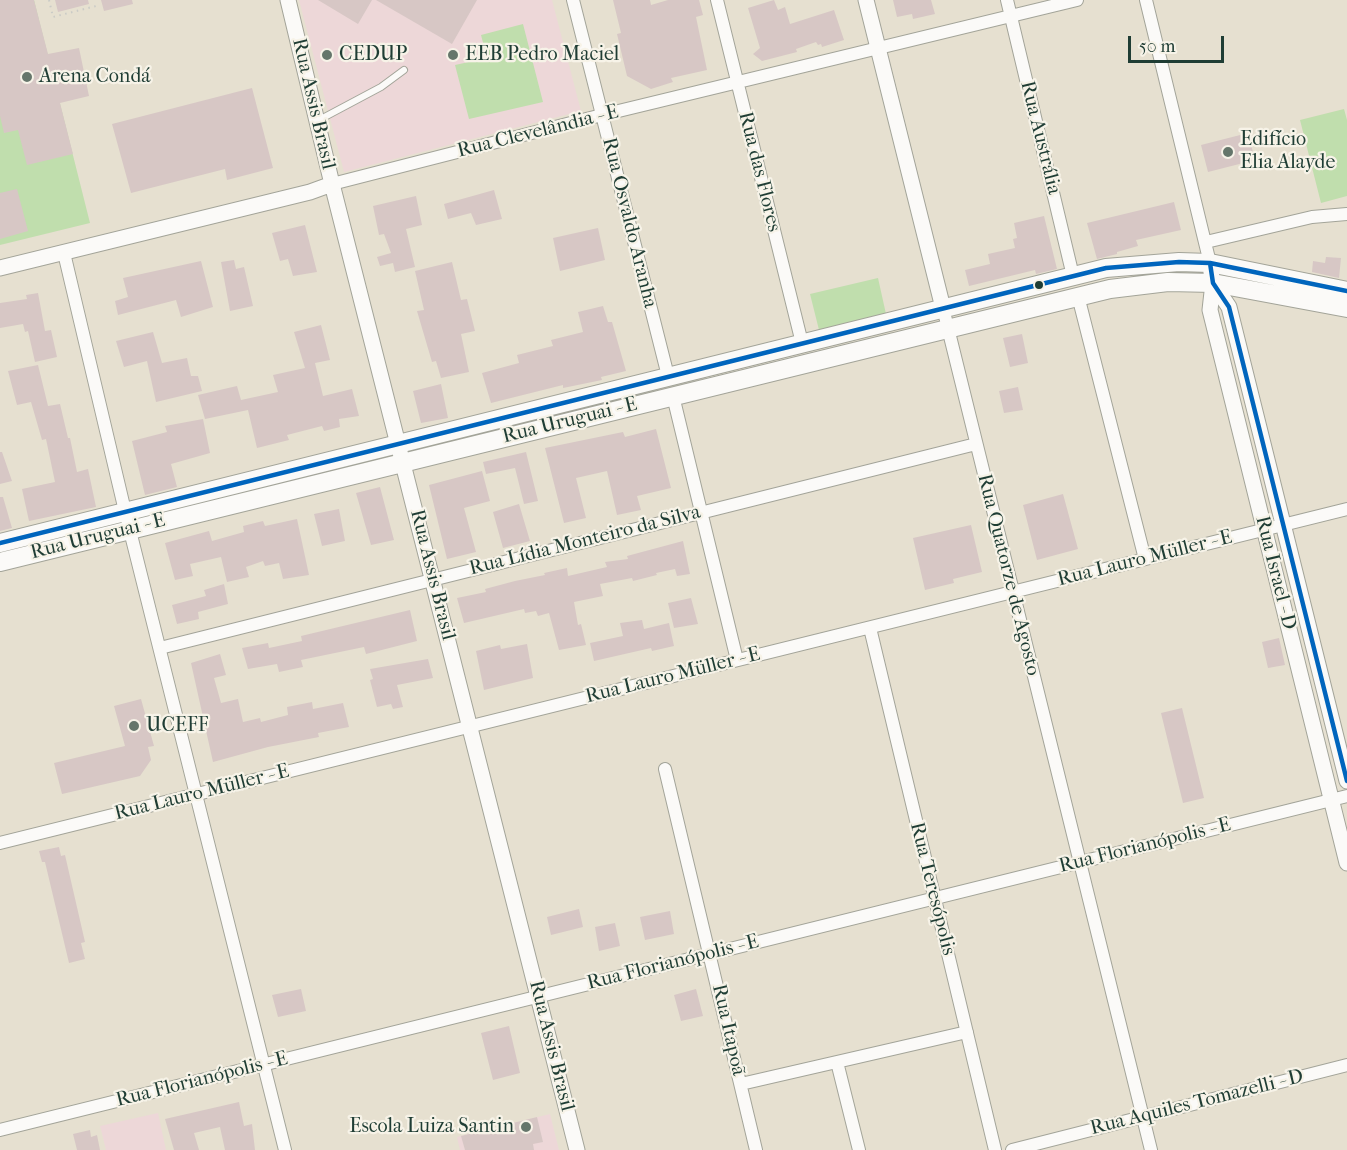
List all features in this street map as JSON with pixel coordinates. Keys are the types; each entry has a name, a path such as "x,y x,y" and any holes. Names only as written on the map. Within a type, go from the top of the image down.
{"main road":[{"name":"Rua Uruguai - E","path":"0,543 1106,268 1179,262 1210,263 1347,291"},
{"name":"Rua Uruguai - E","path":"0,562 1110,289 1173,282 1213,283 1347,308"}],"street":[{"name":"Rua Assis Brasil","path":"288,0 332,184 577,1150"},
{"name":"Rua Osvaldo Aranha","path":"573,0 668,376"},
{"name":"Rua das Flores","path":"717,0 802,343"},
{"name":"Rua Quatorze de Agosto","path":"866,0 1150,1150"},
{"name":"Rua Austrália","path":"1007,0 1073,276"},
{"name":"Rua Clevelândia - E","path":"0,268 602,116 1077,0"},
{"name":"Rua Israel - D","path":"1146,0 1206,242 1213,283 1210,310 1347,863"},
{"path":"1206,242 1312,217 1347,214"},
{"path":"64,253 125,512 285,1150"},
{"name":"Rua Israel - D","path":"1213,283 1229,307 1347,781"},
{"path":"1078,296 1145,560"},
{"path":"673,396 737,660"},
{"name":"Rua Lídia Monteiro da Silva","path":"160,648 976,444"},
{"name":"Rua Lauro Müller - E","path":"0,843 1347,509"},
{"name":"Rua Teresópolis","path":"870,628 995,1150"},
{"name":"Rua Itapoã","path":"665,769 756,1150"},
{"name":"Rua Florianópolis - E","path":"0,1130 1347,796"},
{"path":"741,1084 967,1032"},
{"path":"837,1062 859,1150"},
{"name":"Rua Aquiles Tomazelli - D","path":"1012,1150 1347,1065"}],"lane":[{"path":"318,120 381,87 404,70"}],"path":[{"path":"49,0 53,17 99,5"}],"shaded area":[{"name":"EEB Pedro Maciel","path":"299,0 552,0 581,111 344,172"},
{"path":"158,1113 166,1150 106,1150 100,1126"},
{"name":"Escola Luiza Santin","path":"550,1114 559,1150 460,1150 457,1137"}],"green space":[{"name":"Arena Condá","path":"0,0 34,0 90,223 0,245"},
{"path":"523,24 543,102 469,119 455,65 487,58 481,35"},
{"path":"1344,109 1347,120 1347,196 1321,203 1300,120"},
{"path":"878,278 886,314 819,330 810,294"}],"building":[{"path":"0,0 34,0 48,54 79,48 89,96 60,103 73,154 27,165 18,130 4,133 0,116"},
{"path":"55,0 88,0 89,4 58,12"},
{"path":"101,0 132,0 133,4 104,11"},
{"path":"318,0 372,0 358,24"},
{"path":"376,0 477,0 452,44"},
{"path":"613,0 650,0 651,5 668,0 699,0 703,15 696,17 707,70 671,78 673,82 651,89 627,76 617,34 621,33"},
{"path":"774,0 778,10 785,7 790,24 834,10 844,40 822,47 816,42 796,49 797,52 762,61 753,54 760,48 748,8"},
{"path":"893,0 931,0 935,14 913,19 912,14 897,17"},
{"path":"252,88 273,168 227,180 225,169 131,193 112,124"},
{"name":"Edifício Elia Alayde","path":"1248,133 1255,160 1208,172 1201,145"},
{"path":"17,189 28,231 0,239 0,193"},
{"path":"494,190 502,219 476,225 471,213 448,219 444,204"},
{"path":"416,196 422,225 406,229 415,267 395,272 393,263 380,266 377,257 391,253 384,234 379,235 373,206"},
{"path":"1174,202 1181,230 1136,240 1138,246 1097,259 1087,223"},
{"path":"1044,216 1057,269 1036,274 1035,270 969,286 965,270 990,264 988,254 1015,248 1013,239 1017,238 1014,223"},
{"path":"305,225 317,272 293,276 288,259 280,261 272,233"},
{"path":"598,228 605,260 560,271 553,238"},
{"path":"1326,257 1341,258 1339,278 1312,272 1313,261 1325,263"},
{"path":"234,260 236,269 244,267 253,306 230,311 221,262"},
{"path":"201,261 213,307 181,317 176,300 118,315 115,301 128,297 123,278"},
{"path":"452,262 461,300 467,299 475,331 461,334 469,372 441,378 436,361 432,362 417,311 424,310 415,271"},
{"path":"38,293 45,331 51,330 57,357 35,362 28,331 25,332 23,324 0,328 0,303 27,299 26,295"},
{"path":"603,306 608,322 612,322 626,371 601,377 602,380 563,388 563,385 491,403 482,373 519,363 517,355 553,346 551,340 583,332 578,312"},
{"path":"321,325 330,360 315,363 323,396 352,389 359,416 339,419 340,427 324,431 322,426 287,435 289,440 257,448 248,410 205,419 198,395 237,386 241,400 278,392 273,375 305,368 294,332"},
{"path":"153,332 162,363 187,358 191,376 198,376 202,391 156,402 147,361 124,367 116,341"},
{"path":"1022,334 1028,363 1010,367 1003,338"},
{"path":"38,365 48,406 60,404 77,472 88,469 96,507 29,521 22,489 55,482 46,439 42,440 31,402 17,405 8,371"},
{"path":"441,384 448,418 421,423 413,391"},
{"path":"1018,387 1023,410 1004,413 999,391"},
{"path":"203,419 210,453 171,464 177,487 145,495 132,441 167,432 165,426"},
{"path":"656,429 671,488 637,496 641,510 617,515 607,471 576,478 586,518 564,523 545,448 623,432 625,437"},
{"path":"0,452 2,452 12,481 0,484"},
{"path":"526,452 538,501 524,504 515,468 486,474 483,462"},
{"path":"482,471 490,501 464,508 476,552 447,559 429,485"},
{"path":"380,487 394,540 371,545 356,493"},
{"path":"1063,494 1078,549 1037,560 1023,505"},
{"path":"0,497 3,497 12,528 0,531"},
{"path":"519,504 530,541 503,548 493,512"},
{"path":"339,509 345,541 322,546 314,514"},
{"path":"297,519 309,575 283,579 279,563 265,566 263,561 246,567 249,577 227,582 221,557 190,564 193,576 175,580 165,543 209,531 212,541 244,532 243,526 263,521 265,526"},
{"path":"971,525 982,572 953,579 954,583 925,590 913,538"},
{"path":"683,541 690,574 677,576 675,569 633,581 632,578 600,584 603,596 574,602 578,625 581,624 586,645 559,650 549,613 538,616 536,611 525,613 524,609 464,623 457,598 486,592 485,589 567,568 568,576 607,567 605,562 628,559 627,556"},
{"path":"224,584 228,604 198,612 199,619 177,624 172,605 206,596 204,590"},
{"path":"691,598 698,624 674,628 668,603"},
{"path":"410,610 417,641 366,654 364,647 301,660 303,667 279,672 277,664 248,669 242,648 268,643 269,648 302,641 301,636"},
{"path":"642,620 644,629 669,623 674,646 652,651 651,648 594,661 590,643 623,636 620,623"},
{"path":"1279,638 1285,665 1268,668 1262,642"},
{"path":"527,644 533,678 484,690 476,651 500,645 501,649"},
{"path":"220,654 226,675 214,678 221,703 238,699 243,722 260,718 261,722 288,715 287,707 312,702 313,709 343,703 349,727 318,733 319,737 268,747 213,762 191,663"},
{"path":"428,659 433,678 397,685 403,707 393,709 391,704 377,707 370,680 373,679 370,669"},
{"name":"UCEFF","path":"141,699 154,746 148,747 151,760 140,776 62,794 54,763 125,746 114,706"},
{"path":"1182,708 1204,798 1183,803 1161,713"},
{"path":"59,847 61,856 65,855 85,942 81,943 85,959 69,963 45,862 42,862 39,851"},
{"path":"579,909 583,927 551,935 547,917"},
{"path":"670,911 674,934 645,940 640,917"},
{"path":"615,923 620,946 599,951 595,927"},
{"path":"301,989 306,1011 278,1017 272,995"},
{"path":"696,989 703,1016 681,1021 674,995"},
{"path":"509,1026 520,1073 493,1080 481,1033"},
{"path":"239,1102 244,1126 252,1124 255,1150 225,1150 220,1127 194,1133 199,1150 174,1150 165,1119"},
{"name":"Escola Luiza Santin","path":"537,1117 543,1142 533,1144 534,1150 465,1150 461,1136"},
{"path":"90,1130 91,1137 97,1135 100,1150 77,1150 73,1134"}],"transit line":[{"path":"0,543 1106,268 1179,262 1210,263 1347,291"},
{"path":"1210,263 1213,283 1229,307 1347,781"}],"place":[{"name":"CEDUP","path":"327,55"},
{"name":"EEB Pedro Maciel","path":"453,55"},
{"name":"Arena Condá","path":"27,77"},
{"name":"Edifício Elia Alayde","path":"1228,152"},
{"name":"UCEFF","path":"134,726"},
{"name":"Escola Luiza Santin","path":"526,1127"}]}
